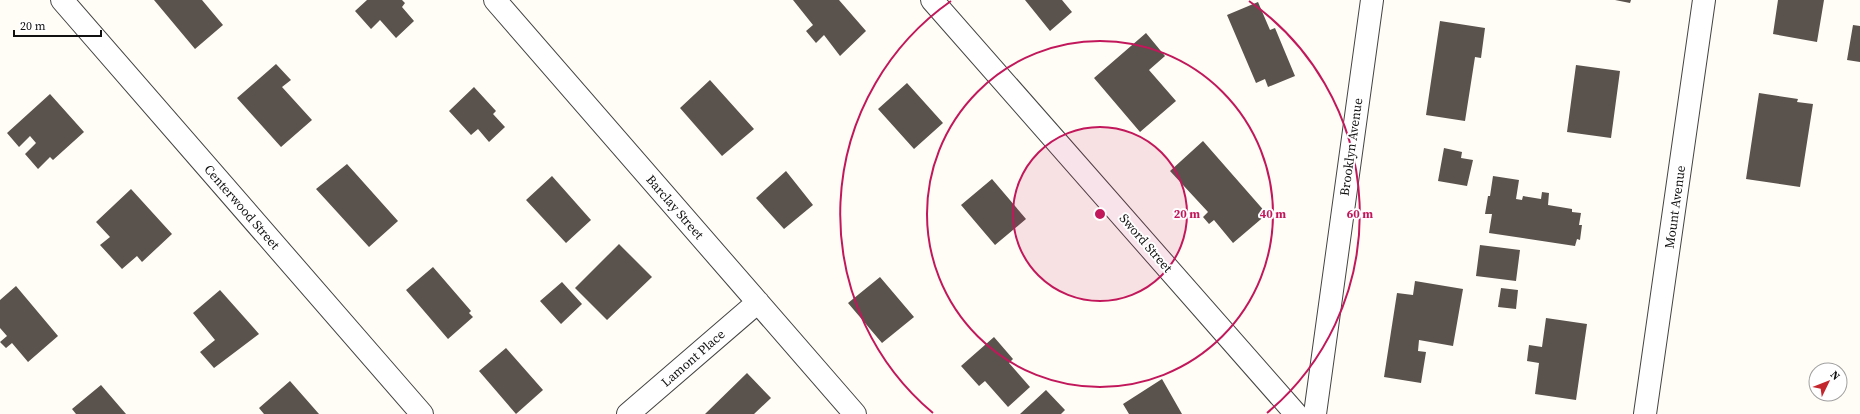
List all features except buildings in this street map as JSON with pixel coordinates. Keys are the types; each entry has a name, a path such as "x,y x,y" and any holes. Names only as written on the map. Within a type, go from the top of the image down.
{"street":[{"name":"Centerwood Street","path":"62,0 422,414"},
{"name":"Barclay Street","path":"495,0 855,414"},
{"name":"Sword Street","path":"932,0 1296,414"},
{"name":"Mount Avenue","path":"1645,414 1704,0"},
{"name":"Brooklyn Avenue","path":"1315,414 1370,2"},
{"name":"Lamont Place","path":"628,414 758,302"}]}
